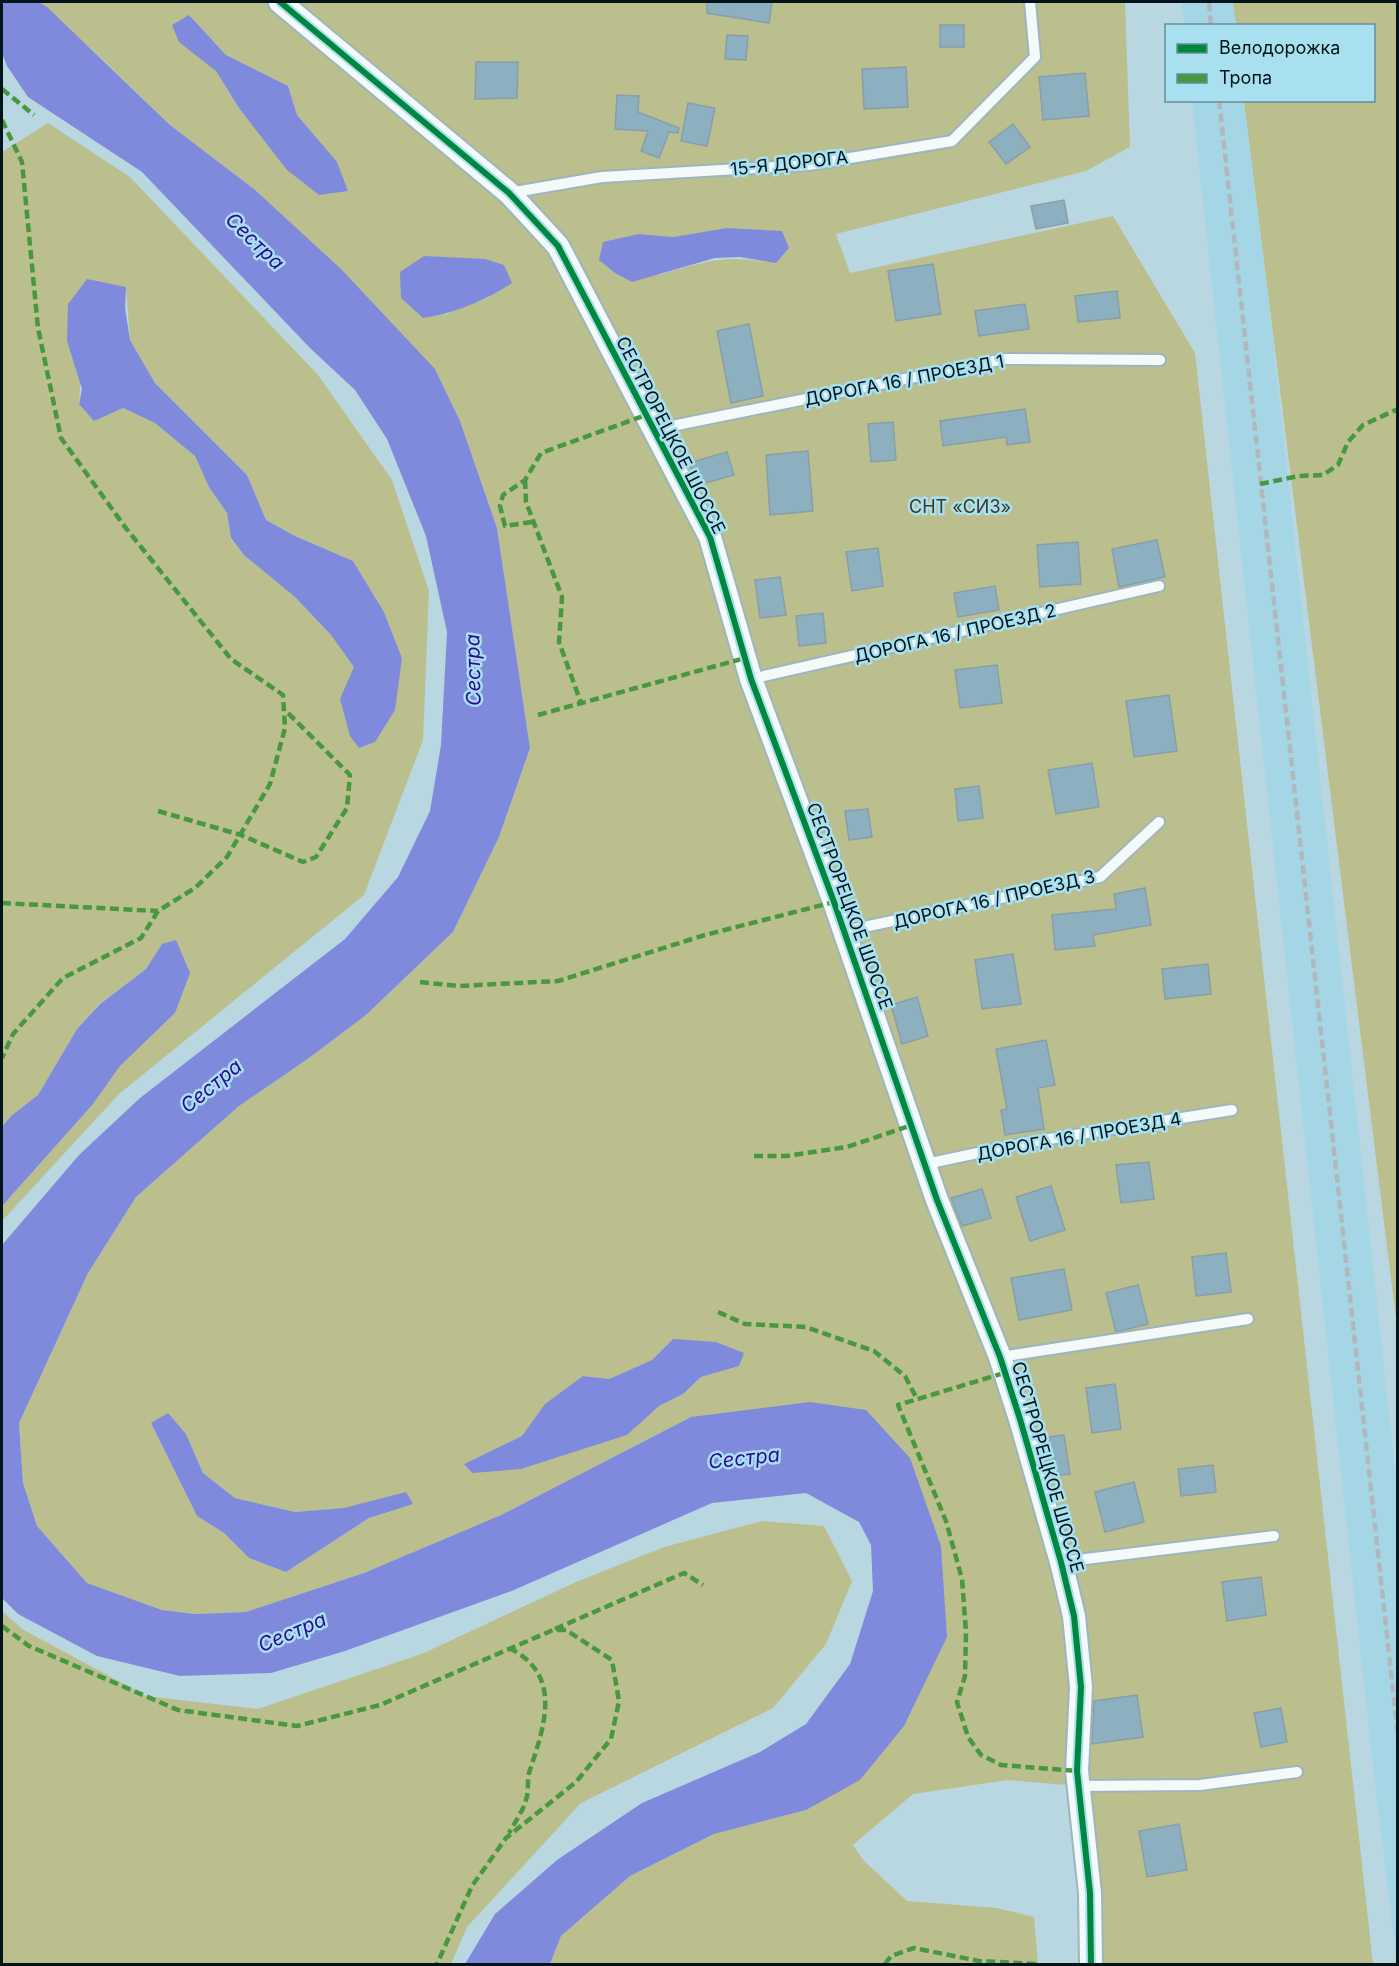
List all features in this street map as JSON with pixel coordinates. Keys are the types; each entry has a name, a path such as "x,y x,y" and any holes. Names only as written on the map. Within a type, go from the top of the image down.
{"street":[{"name":"СЕСТРОРЕЦКОЕ ШОССЕ","path":"280,2 509,193 558,246 652,430 710,537 751,679 845,931 937,1200 1000,1357 1061,1562 1074,1616 1081,1687 1078,1786 1090,1893 1091,1965"}],"lane":[{"name":"15-Я ДОРОГА","path":"509,193 602,177 808,165 952,141 1035,57 1030,2"},
{"name":"ДОРОГА 16 / ПРОЕЗД 1","path":"652,430 1004,359 1160,360"},
{"name":"ДОРОГА 16 / ПРОЕЗД 2","path":"751,679 1159,586"},
{"name":"ДОРОГА 16 / ПРОЕЗД 3","path":"845,931 1100,877 1159,822"},
{"name":"ДОРОГА 16 / ПРОЕЗД 4","path":"926,1164 1024,1143 1232,1110"},
{"path":"1000,1357 1248,1319"},
{"path":"1061,1562 1274,1536"},
{"path":"1078,1786 1200,1785 1297,1772"}],"shaded area":[{"path":"1181,2 1236,2 1239,24 1184,24"},
{"path":"1192,102 1247,102 1397,1488 1397,1964 1372,1758"}],"green space":[{"name":"СНТ «СИЗ»","path":"39,2 1125,2 1130,147 1086,171 836,234 850,273 1113,216 1195,353 1373,1964 1091,1964 1078,1786 1008,1780 913,1794 853,1845 864,1861 907,1901 997,1908 1034,1917 1038,1964 550,1964 561,1936 630,1876 714,1834 806,1810 941,1546 691,1417 501,1515 364,1573 246,1612 195,1614 162,1610 87,1583 37,1526 23,1483 19,1423 88,1273 136,1197 239,1106 366,1015 453,932 499,837 530,748 497,528 460,421 435,369 254,189 170,125","holes":["189,15 226,55 288,86 297,115 336,162 239,108 216,71","639,234 674,237 776,263 742,259 716,260 658,275","458,259 485,259 491,297 445,315","673,1339 739,1366 701,1377 683,1394 659,1406 626,1435 521,1469 464,1464 522,1436 583,1376 609,1379 652,1360","168,1414 186,1434 203,1473 235,1498 295,1512 413,1503 369,1518 286,1572 249,1558 224,1533 197,1516 151,1423"]},
{"path":"1233,2 1397,2 1397,1327 1244,102 1375,102 1375,24 1236,24"},
{"path":"48,123 130,177 318,375 392,480 429,591 423,740 364,895 119,1094 2,1221 2,1206 6,1198 93,1104 120,1066 175,1013 162,944 146,969 99,1004 77,1029 38,1095 11,1116 2,1127 2,152","holes":["87,280 126,287 130,340 155,383 247,475 266,520 295,536 353,561 384,612 402,658 375,741 358,748 355,667 331,635 295,597 244,555 231,539 227,513 209,487 195,456 155,423 123,408 79,404"]},
{"path":"762,1521 824,1526 852,1581 826,1644 773,1708 581,1803 467,1927 451,1964 2,1964 2,1611 22,1629 146,1696 258,1709 424,1653 576,1582 664,1547"}],"water":[{"name":"Сестра","path":"2,2 39,2 47,7 170,125 254,189 341,269 435,369 460,421 497,528 530,748 499,837 453,932 366,1015 239,1106 136,1197 88,1273 19,1423 23,1483 37,1526 87,1583 162,1610 195,1614 246,1612 364,1573 501,1515 691,1417 810,1402 866,1410 910,1458 941,1546 947,1637 904,1726 860,1780 806,1810 714,1834 630,1876 561,1936 550,1964 465,1964 495,1914 557,1860 642,1803 760,1752 806,1724 850,1664 873,1591 871,1545 859,1522 806,1493 712,1503 514,1590 345,1651 271,1673 180,1676 97,1656 18,1614 2,1598 2,1245 79,1155 140,1098 345,939 398,877 430,811 441,745 447,632 426,536 387,439 355,390 310,348 142,172 28,97 7,66 2,53"},
{"path":"189,15 226,55 288,86 297,115 337,162 348,191 319,195 287,170 239,108 216,71 179,42 172,25"},
{"path":"727,228 782,231 789,248 776,263 740,257 715,258 632,282 615,273 599,260 603,242 639,234 674,237"},
{"path":"424,256 485,259 504,265 512,283 469,305 423,318 401,298 400,272"},
{"path":"87,279 126,287 125,308 130,340 155,383 247,475 266,520 295,536 353,561 384,612 402,658 395,710 375,742 359,748 350,736 340,699 354,667 331,635 295,597 244,555 231,538 227,513 209,487 195,456 155,423 123,408 94,421 79,404 82,389 67,341 68,304"},
{"path":"176,940 190,973 175,1013 120,1066 93,1104 2,1206 2,1127 11,1116 38,1095 77,1029 100,1004 146,969 162,944"},
{"path":"673,1339 716,1342 744,1353 739,1366 701,1377 683,1394 659,1406 627,1435 521,1469 472,1473 464,1464 522,1436 545,1404 583,1376 609,1379 652,1360"},
{"path":"168,1413 186,1434 203,1473 235,1498 295,1512 344,1508 406,1492 413,1504 369,1518 286,1572 249,1558 224,1533 197,1516 151,1423"}],"building":[{"path":"707,2 772,2 769,23 707,13"},
{"path":"940,25 964,25 964,47 940,47"},
{"path":"727,35 748,36 746,60 725,59"},
{"path":"476,62 518,62 517,98 475,99"},
{"path":"906,67 908,107 864,109 862,69"},
{"path":"1085,73 1089,116 1043,120 1039,77"},
{"path":"617,95 639,96 638,112 679,128 678,133 669,132 659,158 641,151 648,131 615,129"},
{"path":"688,103 715,108 707,146 681,141"},
{"path":"1013,124 1030,147 1006,164 989,142"},
{"path":"1064,200 1068,223 1036,229 1031,206"},
{"path":"933,264 941,314 896,321 888,271"},
{"path":"1117,291 1120,318 1078,322 1075,296"},
{"path":"1025,304 1029,329 979,336 975,311"},
{"path":"749,324 763,396 731,403 717,331"},
{"path":"1025,409 1030,442 1007,445 1006,437 943,446 940,421"},
{"path":"893,422 896,460 871,462 868,424"},
{"path":"808,451 813,511 770,515 766,455"},
{"path":"727,452 734,475 698,485 689,463"},
{"path":"1157,540 1165,577 1119,587 1112,549"},
{"path":"1078,542 1081,584 1040,587 1037,545"},
{"path":"878,548 883,586 852,591 846,552"},
{"path":"780,577 786,615 760,618 755,580"},
{"path":"995,586 999,610 958,617 954,593"},
{"path":"823,613 826,643 799,646 796,616"},
{"path":"997,665 1002,703 960,708 955,670"},
{"path":"1169,695 1177,751 1134,757 1126,701"},
{"path":"1092,763 1099,807 1056,814 1048,770"},
{"path":"979,786 983,818 958,821 955,789"},
{"path":"868,809 872,837 849,840 845,811"},
{"path":"1145,888 1151,925 1093,935 1095,946 1055,950 1052,915 1116,909 1114,894"},
{"path":"1013,954 1021,1004 982,1009 975,960"},
{"path":"1208,964 1211,994 1165,999 1162,969"},
{"path":"917,997 928,1036 902,1044 891,1005"},
{"path":"1046,1040 1055,1085 1038,1088 1044,1129 1005,1135 1001,1110 1007,1109 996,1049"},
{"path":"1149,1162 1154,1199 1121,1203 1116,1165"},
{"path":"1051,1186 1065,1230 1030,1241 1016,1197"},
{"path":"982,1189 991,1218 962,1226 951,1198"},
{"path":"1226,1253 1231,1292 1196,1296 1192,1257"},
{"path":"1064,1269 1072,1310 1019,1320 1011,1278"},
{"path":"1138,1285 1148,1324 1116,1332 1106,1293"},
{"path":"1115,1384 1121,1429 1092,1433 1086,1388"},
{"path":"1064,1435 1070,1474 1051,1476 1040,1438"},
{"path":"1213,1465 1216,1492 1181,1496 1178,1469"},
{"path":"1134,1482 1144,1522 1105,1532 1095,1492"},
{"path":"1261,1577 1266,1615 1227,1621 1222,1582"},
{"path":"1137,1695 1143,1737 1092,1744 1094,1701"},
{"path":"1281,1708 1287,1742 1261,1747 1254,1713"},
{"path":"1179,1824 1187,1870 1147,1877 1139,1831"}],"railway":[{"path":"1209,2 1211,24"},
{"path":"1219,102 1398,1736"}],"marked path":[{"path":"2,89 34,115"},
{"path":"2,120 22,162 38,328 61,438 125,527 231,659 283,695 285,728 270,784 227,857 195,888 158,911 141,938 63,978 13,1034 2,1058"},
{"path":"1260,484 1299,476 1323,475 1338,465 1348,442 1363,425 1398,409"},
{"path":"532,522 505,526 500,506 503,495 525,480 541,453 646,415"},
{"path":"525,480 526,502 562,597 559,642 581,703"},
{"path":"538,715 745,658"},
{"path":"158,811 241,835 303,862 316,857 347,808 350,775 284,709"},
{"path":"420,982 458,986 558,981 705,935 834,902"},
{"path":"2,903 158,911"},
{"path":"754,1156 786,1156 847,1147 912,1125"},
{"path":"718,1312 745,1324 806,1327 874,1351 905,1376 917,1399"},
{"path":"1004,1373 898,1405 946,1521 962,1579 966,1632 965,1676 957,1702 968,1737 981,1755 1001,1765 1077,1771"},
{"path":"555,1629 684,1573 703,1585"},
{"path":"2,1626 29,1646 178,1710 297,1726 380,1705 553,1630 566,1630 612,1660 619,1701 611,1739 576,1782 506,1838 472,1886 437,1964"},
{"path":"509,1648 526,1659 537,1672 543,1687 545,1703 540,1738 529,1773 527,1797 509,1833"},
{"path":"885,1964 891,1956 914,1948 979,1961 1036,1964"}],"cycle path":[{"path":"280,2 509,193 558,246 710,537 751,679 834,902 937,1200 1000,1357 1061,1562 1074,1616 1081,1687 1077,1771 1090,1893 1091,1964"}]}
